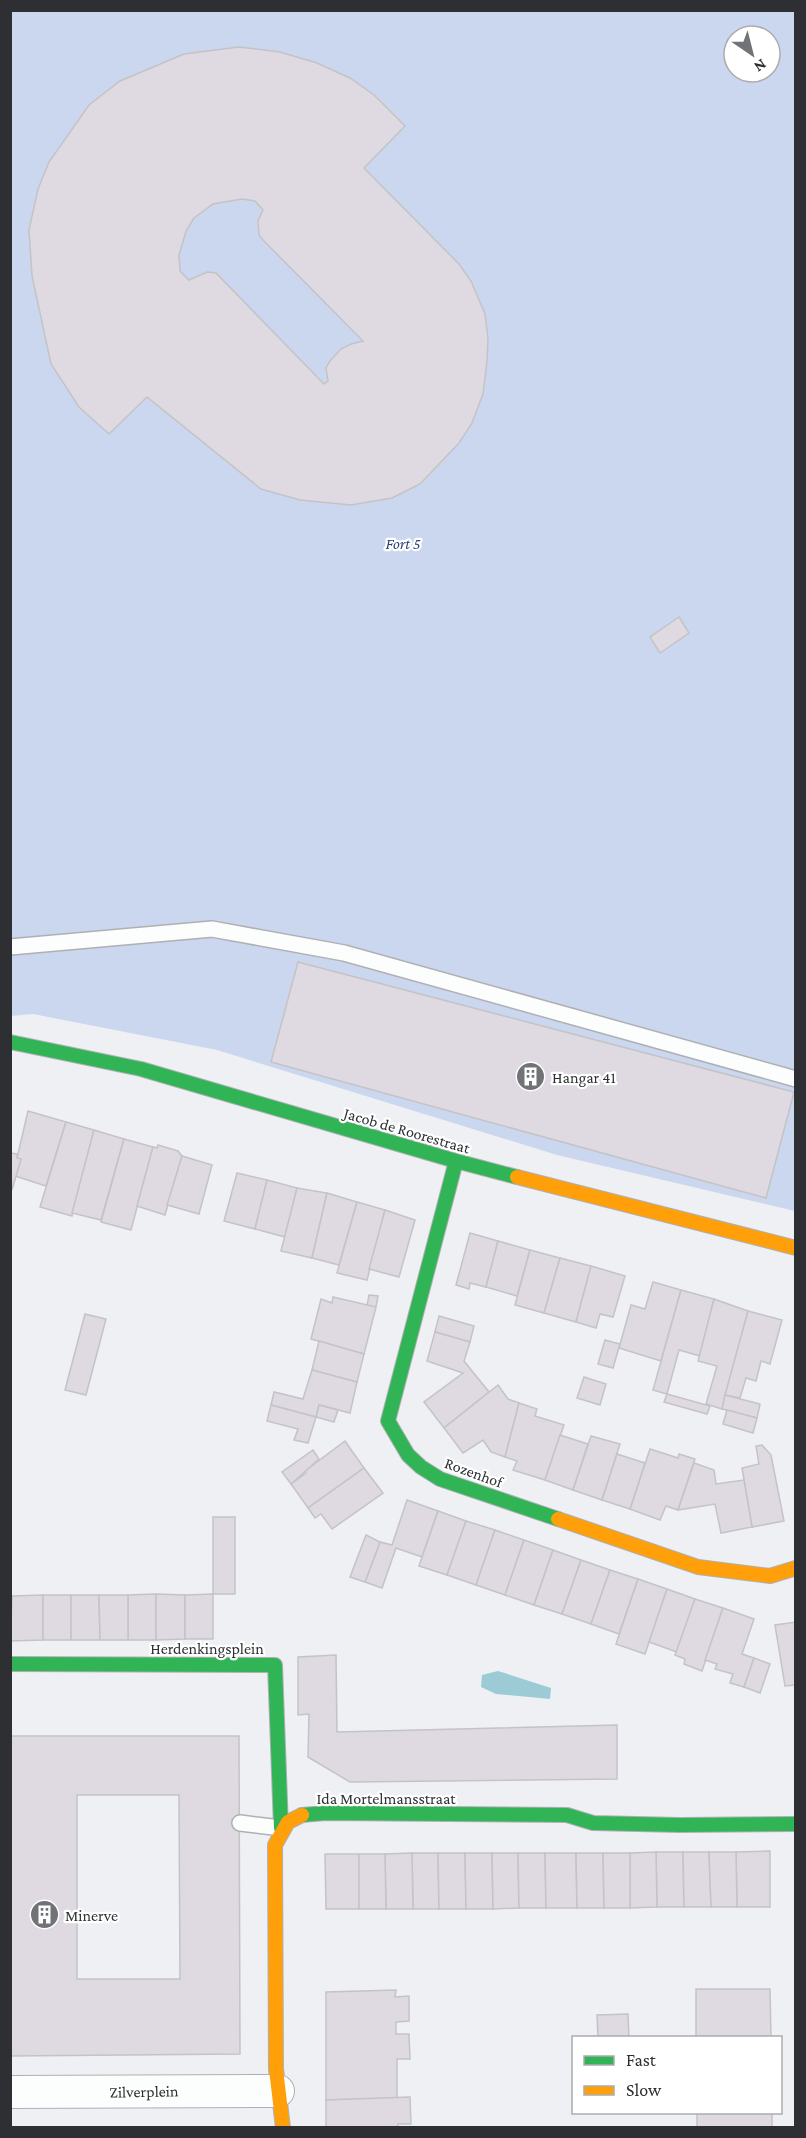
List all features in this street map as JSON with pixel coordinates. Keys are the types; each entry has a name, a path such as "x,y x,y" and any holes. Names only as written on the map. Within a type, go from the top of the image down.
{"street":[{"name":"Jacob de Roorestraat","path":"10,1042 141,1069 456,1161 795,1248"},
{"name":"Rozenhof","path":"456,1161 388,1421 404,1452 421,1468 440,1479 698,1567 770,1576 795,1568"},
{"name":"Herdenkingsplein","path":"10,1664 275,1665 281,1828"},
{"name":"Ida Mortelmansstraat","path":"281,1828 291,1819 326,1813 567,1815 594,1823 795,1824"},
{"path":"281,1828 275,1845 276,2069 283,2127"},
{"name":"Zilverplein","path":"10,2092 278,2091"}],"lane":[{"path":"10,946 212,929 344,953 795,1079"},
{"path":"240,1823 281,1828"}],"green space":[{"name":"Fort 5","path":"11,11 795,11 795,1211 557,1155 217,1050 33,1014 11,1016"}],"shaded area":[{"path":"498,1671 551,1688 550,1699 496,1694 481,1687 482,1675"}],"building":[{"name":"Fort 5","path":"239,47 280,52 317,63 350,78 374,95 405,126 364,168 459,264 471,281 485,314 488,339 483,394 472,423 459,443 420,484 392,498 351,505 300,500 261,489 147,397 109,434 79,407 51,364 32,276 29,230 38,189 49,162 89,105 120,81 184,54","holes":["242,199 255,201 263,210 258,221 259,235 363,341 341,349 330,361 326,368 328,381 324,384 216,273 207,272 189,280 180,271 179,255 186,231 194,218 213,204"]},
{"path":"679,617 689,633 660,653 650,637"},
{"name":"Hangar 41","path":"298,962 794,1092 766,1198 271,1062"},
{"path":"28,1111 66,1122 46,1186 15,1176 21,1159 17,1158"},
{"path":"66,1122 94,1130 72,1216 40,1207"},
{"path":"94,1130 124,1139 101,1220 72,1213"},
{"path":"124,1139 153,1147 131,1230 101,1222"},
{"path":"158,1145 178,1151 182,1156 165,1215 137,1206 153,1147 157,1148"},
{"path":"10,1153 17,1154 17,1158 21,1159 12,1190"},
{"path":"182,1156 212,1165 199,1214 167,1205"},
{"path":"237,1173 267,1180 255,1229 224,1221"},
{"path":"267,1180 297,1188 285,1237 255,1229"},
{"path":"297,1188 327,1193 312,1258 281,1251"},
{"path":"327,1193 357,1202 339,1265 312,1258"},
{"path":"357,1202 385,1210 367,1280 337,1273"},
{"path":"385,1210 415,1220 399,1277 369,1269"},
{"path":"470,1233 498,1241 486,1287 470,1283 469,1289 456,1285"},
{"path":"498,1241 530,1250 517,1296 486,1287"},
{"path":"530,1250 560,1258 544,1313 515,1305"},
{"path":"560,1258 591,1266 576,1322 544,1313"},
{"path":"591,1266 625,1276 613,1317 600,1314 596,1328 576,1322"},
{"path":"653,1282 681,1290 661,1361 619,1348 631,1305 645,1309"},
{"path":"681,1290 714,1299 700,1356 679,1350 667,1394 653,1390"},
{"path":"369,1295 378,1296 376,1307 367,1306"},
{"path":"333,1297 376,1307 364,1354 311,1339 321,1299 332,1303"},
{"path":"714,1299 748,1311 722,1409 706,1404 717,1366 698,1361"},
{"path":"748,1311 782,1320 770,1364 761,1361 756,1381 746,1378 740,1398 725,1395"},
{"path":"85,1314 106,1319 86,1395 65,1390"},
{"path":"439,1316 474,1326 470,1342 435,1332"},
{"path":"435,1332 470,1342 464,1361 489,1392 444,1428 424,1402 463,1373 427,1361"},
{"path":"605,1340 620,1344 613,1368 598,1364"},
{"path":"319,1341 364,1354 357,1382 312,1370"},
{"path":"312,1370 357,1382 350,1413 319,1405 316,1417 271,1405 274,1392 303,1399"},
{"path":"584,1377 606,1384 600,1405 577,1398"},
{"path":"498,1385 508,1399 519,1403 505,1457 491,1452 483,1440 463,1453 444,1428"},
{"path":"667,1394 710,1406 707,1414 664,1402"},
{"path":"725,1395 760,1404 757,1418 722,1409"},
{"path":"519,1403 537,1409 535,1416 564,1425 545,1480 513,1470 517,1461 505,1457"},
{"path":"271,1405 316,1417 308,1443 294,1440 298,1429 267,1421"},
{"path":"319,1405 338,1410 334,1422 316,1417"},
{"path":"727,1410 757,1418 753,1433 723,1424"},
{"path":"560,1435 588,1444 573,1490 545,1480"},
{"path":"591,1436 620,1444 602,1500 573,1490"},
{"path":"345,1441 364,1468 308,1508 291,1484"},
{"path":"762,1445 771,1455 784,1521 752,1527 742,1468 759,1464 756,1446"},
{"path":"650,1449 678,1458 679,1454 695,1459 678,1510 666,1506 660,1520 630,1509"},
{"path":"313,1450 319,1459 291,1484 282,1472"},
{"path":"617,1454 645,1463 630,1509 602,1500"},
{"path":"694,1463 714,1470 716,1484 744,1480 752,1527 721,1533 715,1504 678,1510"},
{"path":"364,1468 383,1493 332,1529 321,1514 315,1518 308,1508"},
{"path":"407,1500 438,1511 422,1557 396,1548 382,1588 365,1582 380,1542 392,1545"},
{"path":"438,1511 466,1521 447,1575 419,1566"},
{"path":"213,1517 235,1517 235,1594 213,1594"},
{"path":"466,1521 495,1530 476,1585 447,1575"},
{"path":"495,1530 524,1540 505,1595 476,1585"},
{"path":"366,1535 380,1542 365,1582 350,1577"},
{"path":"524,1540 553,1550 534,1605 505,1595"},
{"path":"553,1550 581,1560 562,1614 534,1605"},
{"path":"581,1560 610,1570 591,1624 562,1614"},
{"path":"610,1570 638,1579 619,1634 591,1624"},
{"path":"638,1579 667,1589 645,1654 616,1644"},
{"path":"667,1589 695,1599 677,1652 649,1642"},
{"path":"156,1594 156,1640 128,1640 128,1595"},
{"path":"156,1594 185,1595 185,1639 156,1640"},
{"path":"213,1594 213,1639 185,1639 185,1595"},
{"path":"43,1595 43,1640 10,1641 12,1596"},
{"path":"43,1595 71,1595 71,1640 43,1640"},
{"path":"71,1595 99,1595 100,1640 71,1640"},
{"path":"99,1595 128,1595 128,1640 100,1640"},
{"path":"695,1599 723,1608 702,1671 684,1664 685,1659 675,1655"},
{"path":"723,1608 754,1619 742,1654 754,1658 744,1687 730,1683 733,1674 715,1669 717,1664 705,1660"},
{"path":"796,1622 796,1685 785,1686 775,1625"},
{"path":"336,1655 337,1732 617,1725 617,1779 350,1782 308,1757 309,1714 298,1715 298,1657"},
{"path":"754,1658 770,1664 760,1693 744,1687"},
{"name":"Minerve","path":"10,1736 239,1736 240,2054 10,2056","holes":["77,1795 179,1795 180,1979 77,1979"]},
{"path":"770,1851 770,1907 737,1907 736,1852"},
{"path":"656,1852 683,1852 684,1907 657,1907"},
{"path":"656,1852 657,1907 630,1908 630,1853"},
{"path":"683,1852 709,1852 711,1907 684,1907"},
{"path":"709,1852 736,1852 737,1907 711,1907"},
{"path":"412,1853 438,1853 439,1909 413,1909"},
{"path":"412,1853 413,1909 386,1909 385,1854"},
{"path":"438,1853 465,1853 466,1909 439,1909"},
{"path":"465,1853 492,1853 493,1909 466,1909"},
{"path":"492,1853 518,1853 519,1908 493,1909"},
{"path":"518,1853 545,1853 546,1908 519,1908"},
{"path":"545,1853 576,1853 577,1908 546,1908"},
{"path":"576,1853 603,1853 604,1908 577,1908"},
{"path":"603,1853 630,1853 630,1908 604,1908"},
{"path":"325,1854 359,1854 359,1909 326,1909"},
{"path":"359,1854 385,1854 386,1909 359,1909"},
{"path":"696,1989 770,1989 771,2036 696,2036"},
{"path":"396,1990 395,1997 409,1996 409,2021 396,2022 396,2034 409,2034 410,2059 397,2059 397,2098 326,2100 326,1992"},
{"path":"628,2014 629,2036 598,2036 597,2015"},
{"path":"410,2097 411,2124 398,2124 398,2128 326,2128 326,2100"},
{"path":"697,2114 772,2114 772,2128 697,2128"}],"traffic: fast":[{"path":"10,1042 141,1069 517,1177"},
{"path":"456,1161 388,1421 408,1455 440,1479 558,1519"},
{"path":"10,1664 275,1665 281,1828"},
{"path":"302,1815 326,1813 567,1815 593,1823 796,1824"}],"traffic: slow":[{"path":"517,1177 796,1248"},
{"path":"558,1519 698,1567 770,1576 796,1568"},
{"path":"283,2128 276,2069 275,1845 288,1822 302,1815"}],"place":[{"name":"Hangar 41","path":"531,1077"},
{"name":"Minerve","path":"44,1915"}]}
